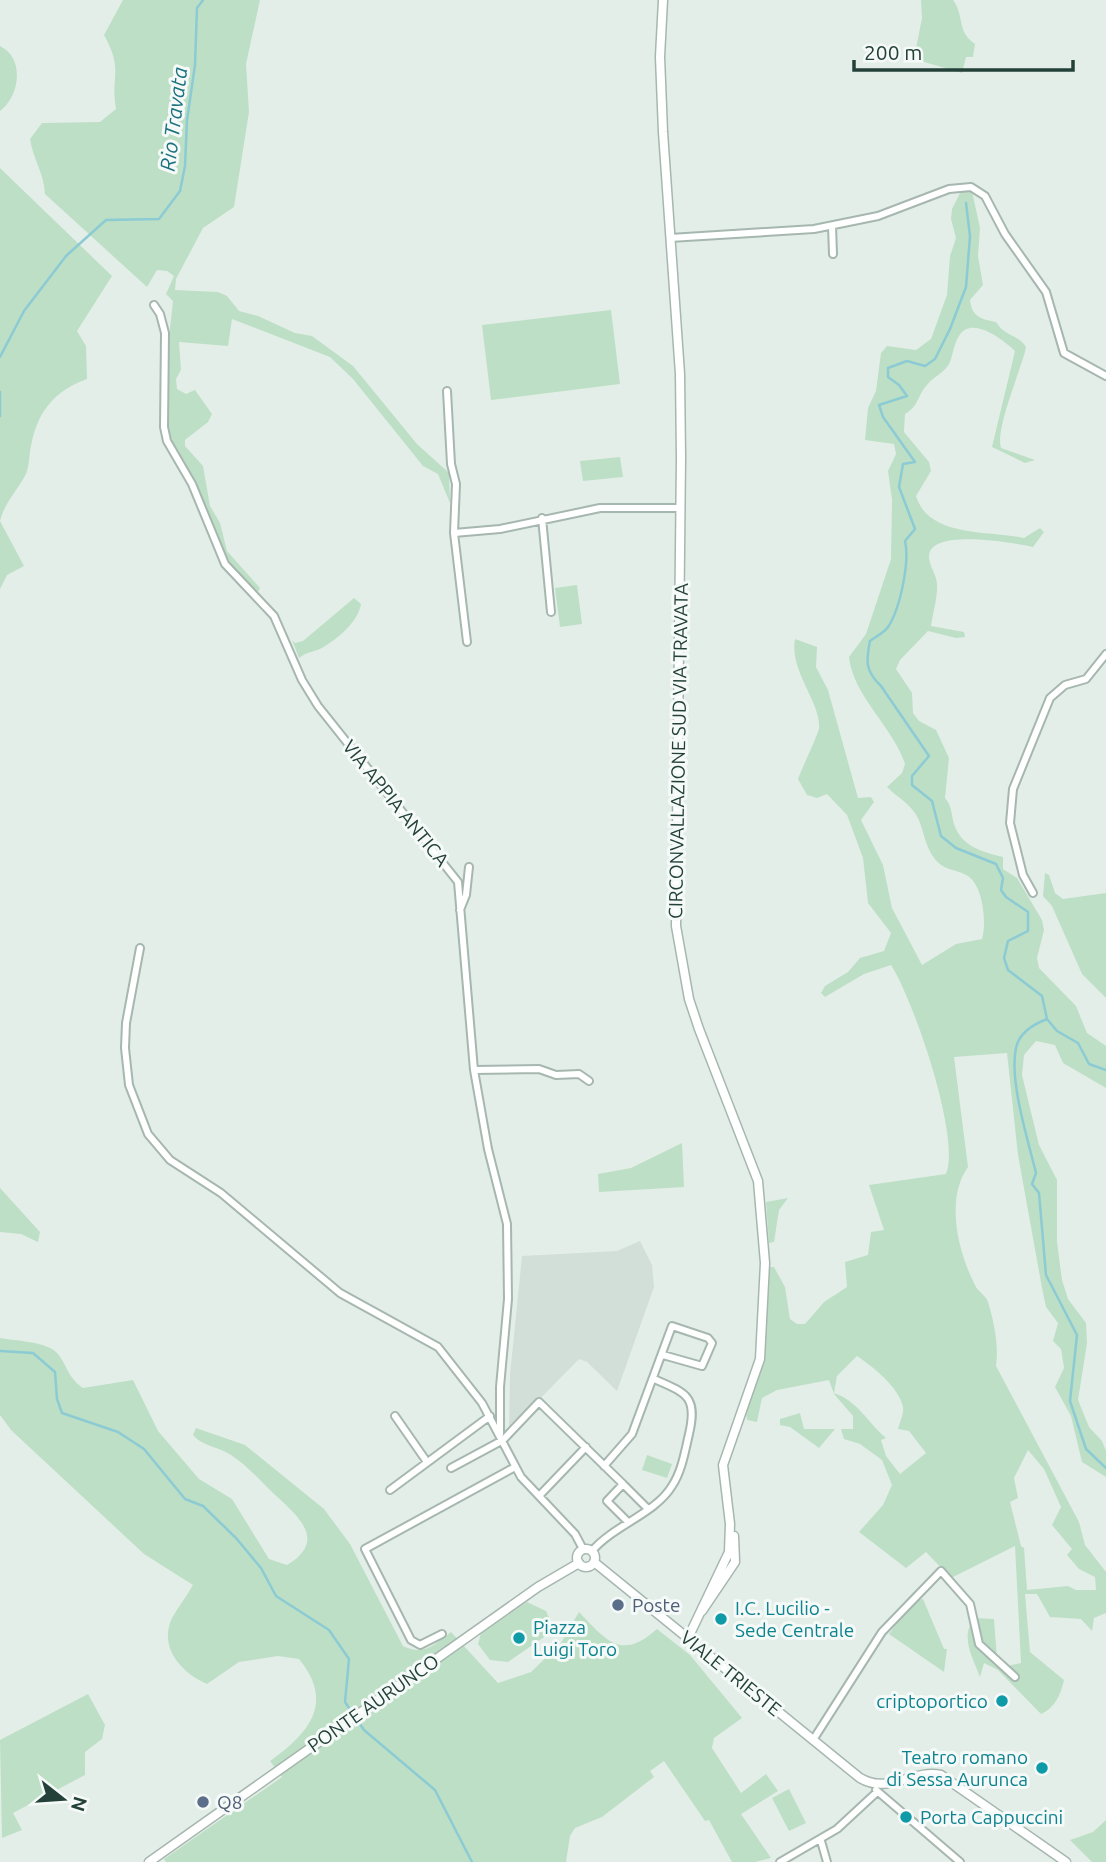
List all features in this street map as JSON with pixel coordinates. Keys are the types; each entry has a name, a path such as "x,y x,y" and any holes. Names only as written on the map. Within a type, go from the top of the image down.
{"street":[{"name":"CIRCONVALLAZIONE SUD VIA TRAVATA","path":"663,0 660,57 680,374 681,508 674,895 676,926 696,1019 758,1181 764,1236 764,1315 760,1359 723,1465 736,1550 735,1562 699,1616 688,1638"},
{"path":"670,238 832,226 901,209 949,189 971,187 981,191 1005,234 1046,292 1064,353 1106,376"},
{"path":"832,226 833,254"},
{"name":"VIA APPIA ANTICA","path":"154,305 165,333 164,433 192,484 225,564 274,615 302,680 348,746 455,875 460,896 459,911 474,1070 508,1235 508,1299 500,1387 502,1437 515,1467 588,1550"},
{"path":"447,391 451,464 456,485 454,533 467,642"},
{"path":"454,533 500,529 542,518 600,508 681,508"},
{"path":"542,518 551,612"},
{"path":"1033,893 1023,875 1010,823 1013,789 1050,698 1065,685 1086,678 1106,654"},
{"path":"459,911 466,895 469,867"},
{"path":"140,948 128,1012 125,1048 129,1085 148,1134 170,1160 220,1193 340,1293 438,1347 490,1416 502,1437"},
{"path":"474,1070 539,1069 556,1075 579,1074 589,1081"},
{"path":"604,1466 632,1434 672,1326 711,1340 702,1366 663,1355"},
{"path":"588,1550 594,1562 587,1566 579,1563 578,1555 647,1508 667,1492 676,1478 694,1410 681,1391 654,1379"},
{"path":"451,1468 502,1437 539,1402 647,1508"},
{"path":"395,1416 427,1462"},
{"path":"390,1490 490,1416"},
{"path":"538,1496 586,1447"},
{"path":"442,1634 420,1645 411,1640 365,1549 515,1467"},
{"path":"624,1484 607,1501 628,1522"},
{"name":"VIALE TRIESTE","path":"594,1562 813,1740 874,1786"},
{"name":"PONTE AURUNCO","path":"149,1862 468,1635 557,1574 579,1563"},
{"path":"813,1740 882,1632 941,1571 970,1604 979,1644 1015,1677"},
{"path":"780,1862 821,1841 874,1786 885,1786 927,1774 941,1775 1066,1862"},
{"path":"874,1786 960,1862"},
{"path":"821,1841 827,1862"}],"shaded area":[{"path":"640,1241 652,1265 654,1287 617,1391 587,1362 579,1359 509,1430 510,1375 522,1256 617,1251"}],"green space":[{"path":"123,0 260,0 246,64 249,112 234,207 203,228 176,279 175,290 218,292 227,296 239,311 258,316 295,333 312,336 353,366 417,444 449,473 450,503 438,474 423,466 353,379 330,357 232,319 228,346 179,342 181,370 176,379 177,389 186,394 195,390 212,414 208,422 185,440 185,446 203,466 210,506 220,523 227,551 260,588 258,592 228,563 168,432 168,347 173,301 166,294 174,276 167,271 157,270 147,287 45,194 43,179 31,146 30,139 42,123 100,122 116,109 115,65 104,35"},
{"path":"921,0 953,0 957,6 965,34 975,44 973,57 966,57 962,73 914,59 922,18"},
{"path":"0,46 13,59 17,77 12,96 0,111"},
{"path":"0,168 112,276 77,331 86,346 87,379 66,389 50,402 44,411 35,430 26,474 8,502 0,521"},
{"path":"961,191 972,191 980,228 978,256 983,285 970,300 973,310 982,318 996,322 1026,347 1005,414 1001,448 1035,460 1025,463 992,447 1015,351 987,332 972,328 965,330 956,342 948,365 927,385 913,408 905,414 904,432 929,462 931,471 916,496 923,510 946,526 1024,538 1040,528 1044,532 1033,547 974,539 942,542 932,548 929,560 937,588 931,626 964,632 965,637 956,638 928,631 900,660 896,669 912,693 913,713 919,721 936,730 949,758 945,798 957,832 973,847 1003,857 1003,869 1017,878 1042,920 1044,930 1037,958 1039,968 1076,1006 1087,1033 1106,1046 1106,1088 1063,1063 1055,1045 1036,1041 1024,1055 1022,1075 1039,1145 1057,1180 1057,1242 1062,1280 1068,1299 1086,1323 1087,1343 1078,1400 1089,1427 1102,1441 1106,1451 1106,1477 1082,1462 1071,1416 1055,1387 1064,1368 1061,1349 1053,1341 1058,1323 1046,1307 1042,1288 1018,1155 1007,1053 954,1057 968,1167 957,1194 956,1226 959,1242 976,1287 988,1302 997,1350 996,1366 1079,1522 1085,1545 1106,1572 1106,1613 1094,1618 1092,1631 1081,1619 1050,1617 1037,1594 1025,1594 1030,1652 1064,1680 1057,1700 1041,1714 998,1670 984,1663 980,1677 968,1640 970,1625 975,1618 994,1619 997,1659 1007,1666 1021,1663 1015,1546 951,1578 926,1552 906,1568 859,1532 883,1505 892,1485 882,1460 860,1444 844,1439 841,1429 853,1429 853,1416 834,1394 829,1380 777,1390 762,1398 757,1422 747,1420 746,1413 764,1359 769,1267 774,1267 785,1287 790,1319 797,1324 805,1324 824,1302 847,1287 845,1262 868,1255 871,1232 884,1230 869,1185 946,1174 949,1156 941,1101 922,1036 891,965 864,974 825,997 821,993 825,986 848,972 860,958 884,951 891,933 868,903 863,858 847,815 827,794 817,798 807,795 798,779 819,728 815,708 800,674 794,651 795,639 817,647 816,667 828,690 858,798 871,797 874,802 861,820 883,865 892,908 922,965 956,944 982,939 984,914 980,895 972,879 945,867 934,858 915,813 887,787 902,773 905,764 892,737 858,685 849,657 866,634 891,559 892,500 888,471 896,454 894,444 865,440 868,408 876,391 881,353 887,346 916,350 931,339 947,295 950,256 956,238 951,219 952,209","holes":["857,1356 877,1371 896,1392 903,1409 898,1429 909,1431 926,1453 900,1474 886,1456 881,1440 886,1438 850,1401 834,1393 837,1376","1028,1450 1044,1469 1061,1507 1052,1525 1072,1549 1067,1555 1079,1569 1095,1577 1096,1590 1076,1590 1068,1586 1027,1590 1024,1548 1021,1546 1010,1502 1018,1498 1014,1478"]},
{"path":"611,310 620,384 491,400 482,325"},
{"path":"620,457 623,477 583,481 580,461"},
{"path":"0,521 24,566 7,575 0,589"},
{"path":"577,585 582,624 560,627 555,588"},
{"path":"354,598 361,604 348,628 322,648 299,658 292,640 295,643 303,641"},
{"path":"1045,873 1049,875 1055,893 1063,899 1106,893 1106,998 1082,974 1052,906 1043,896"},
{"path":"682,1143 684,1187 599,1192 598,1174 631,1168"},
{"path":"0,1188 40,1232 38,1242 21,1234 0,1232"},
{"path":"788,1198 779,1210 774,1242 769,1243 766,1202"},
{"path":"0,1338 51,1348 60,1356 73,1379 83,1388 133,1380 158,1431 199,1479 232,1499 269,1559 287,1565 300,1555 306,1546 307,1536 298,1518 241,1463 193,1435 196,1428 245,1445 324,1509 350,1544 403,1646 417,1650 428,1648 451,1632 498,1683 531,1672 561,1643 579,1612 606,1639 624,1645 634,1644 657,1629 690,1655 742,1718 714,1738 712,1748 741,1793 766,1774 778,1791 741,1814 771,1858 755,1862 732,1862 709,1820 705,1821 664,1761 650,1771 654,1777 602,1817 575,1828 570,1836 566,1862 166,1862 164,1859 282,1777 270,1761 306,1728 313,1716 315,1690 310,1675 299,1659 278,1656 239,1662 207,1684 181,1666 170,1649 168,1629 193,1585 144,1554 11,1430 0,1415"},
{"path":"800,1413 804,1429 835,1429 819,1448 790,1427 780,1425 780,1419"},
{"path":"647,1455 672,1464 667,1478 642,1470"},
{"path":"923,1599 944,1649 947,1649 944,1672 889,1634 913,1601"},
{"path":"527,1602 546,1611 553,1627 550,1633 508,1662 490,1660 478,1644 481,1633"},
{"path":"88,1694 105,1725 102,1739 85,1752 85,1775 13,1813 22,1830 2,1838 0,1740"},
{"path":"789,1789 806,1823 789,1831 772,1798"},
{"path":"1106,1820 1106,1862 1092,1862 1070,1840 1093,1832"}],"waterway":[{"name":"Rio Travata","path":"0,357 24,311 66,256 106,220 159,219 180,191 195,65 197,8 203,0"},
{"path":"966,203 970,236 966,287 950,329 935,359 925,366 907,361 888,368 888,377 899,385 907,396 879,405 883,417 915,462 903,464 899,487 915,529 905,541 905,573 896,609 886,629 870,641 868,665 872,675 929,756 912,776 912,785 932,801 941,836 956,848 996,864 1003,878 1001,890 1006,897 1028,912 1028,931 1008,941 1004,958 1008,970 1042,996 1047,1019 1057,1031 1078,1043 1089,1064 1106,1070"},
{"name":"Rio Travata","path":"0,392 0,416"},
{"path":"1047,1019 1020,1038 1015,1061 1017,1093 1036,1173 1032,1184 1039,1193 1046,1275 1077,1335 1070,1401 1086,1449 1106,1468"},
{"name":"Rio Travata","path":"0,1351 33,1353 55,1372 57,1399 62,1413 118,1432 144,1449 185,1499 203,1506 236,1538 261,1568 276,1596 329,1630 349,1659 345,1702 364,1730 435,1790 472,1862"}],"place":[{"name":"Poste","path":"618,1605"},
{"name":"I.C. Lucilio - Sede Centrale","path":"721,1619"},
{"name":"Piazza Luigi Toro","path":"519,1638"},
{"name":"criptoportico","path":"1002,1701"},
{"name":"Teatro romano di Sessa Aurunca","path":"1042,1768"},
{"name":"Q8","path":"203,1802"},
{"name":"Porta Cappuccini","path":"906,1817"}]}
